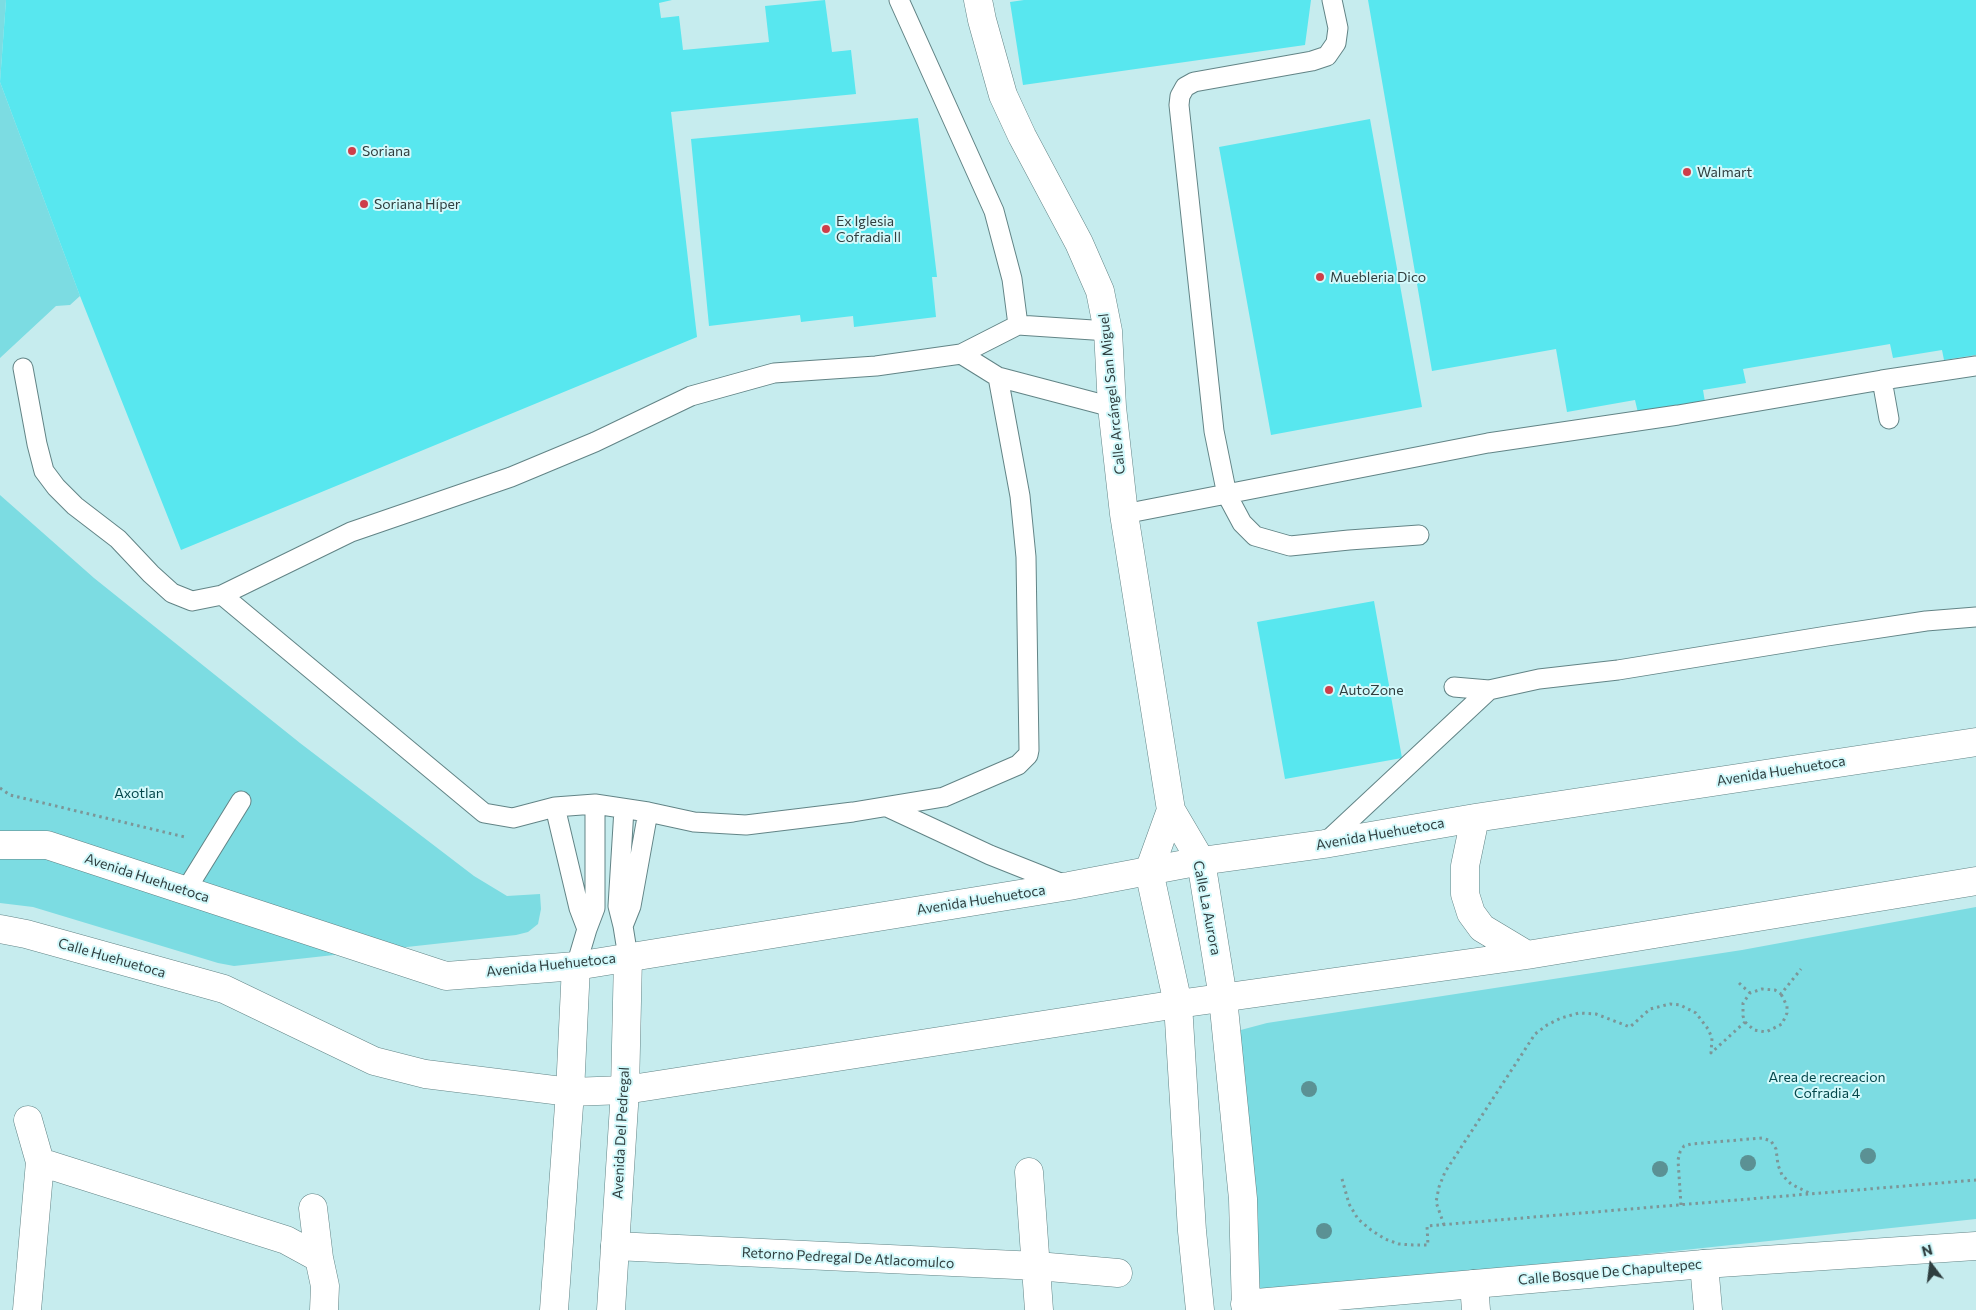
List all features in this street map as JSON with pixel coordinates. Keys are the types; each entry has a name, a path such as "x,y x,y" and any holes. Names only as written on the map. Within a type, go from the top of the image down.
{"street":[{"name":"Calle Arcángel San Miguel","path":"978,0 1003,95 1022,136 1079,243 1100,291 1108,331 1112,407 1124,514 1171,810"},
{"name":"Avenida Huehuetoca","path":"0,845 47,845 446,976 576,966 1069,886 1201,861 1324,844 1475,818 1976,742"},
{"name":"Calle La Aurora","path":"1171,810 1201,861 1223,998 1243,1199 1245,1307"},
{"path":"1171,810 1149,871 1178,1004 1192,1231 1200,1310"},
{"path":"1475,818 1465,866 1465,894 1471,913 1482,928 1527,955"},
{"path":"570,1092 625,1090 1178,1004 1527,955 1976,881"},
{"name":"Calle Huehuetoca","path":"0,929 26,934 224,989 374,1061 425,1074 570,1092"},
{"name":"Avenida Del Pedregal","path":"611,1310 625,1090 628,957"},
{"path":"554,1310 570,1092 576,966"},
{"path":"27,1310 40,1162 28,1120"},
{"path":"40,1162 286,1240 319,1258"},
{"path":"1029,1172 1039,1310"},
{"path":"312,1208 325,1286 324,1310"},
{"name":"Retorno Pedregal De Atlacomulco","path":"615,1246 1036,1266 1118,1273"},
{"name":"Calle Bosque De Chapultepec","path":"1245,1307 1475,1297 1704,1264 1976,1246"},
{"path":"1704,1264 1708,1310"}],"lane":[{"path":"899,0 994,211 1012,279 1018,325"},
{"path":"1332,0 1338,28 1336,43 1326,56 1312,61 1194,82 1185,87 1180,96 1180,115 1214,431 1227,495 1242,523 1255,536 1290,546 1419,535"},
{"path":"23,368 44,471 56,487 75,506 118,538 150,574 172,593 192,601 222,595 351,532 511,477 595,442 691,396 774,374 876,366 960,354 1018,325 1108,331"},
{"path":"960,354 998,377 1112,407"},
{"path":"1124,514 1488,443 1678,415 1976,366"},
{"path":"222,595 484,813 513,818 555,807 595,804 648,812 694,822 746,825 887,807 944,797 1018,765 1028,755 1026,557 1020,496 998,377"},
{"path":"1882,380 1889,419"},
{"path":"1454,687 1489,690 1539,679 1618,670 1827,636 1926,622 1971,620"},
{"path":"1324,844 1489,690"},
{"path":"186,890 241,801"},
{"path":"576,966 586,929 595,908 595,804"},
{"path":"555,807 579,908 586,929"},
{"path":"887,807 990,854 1069,886"},
{"path":"624,809 618,906 628,957"},
{"path":"623,926 631,906 648,812"}],"path":[{"path":"0,788 10,795 213,844"},
{"path":"1781,994 1802,969"},
{"path":"1739,983 1750,993"},
{"path":"1762,989 1775,990 1781,994 1787,1006 1787,1013 1782,1024 1766,1032 1754,1030 1745,1022 1742,1016 1743,1004 1750,993 1762,989"},
{"path":"1444,1224 1436,1202 1445,1172 1535,1034 1547,1025 1561,1018 1579,1013 1596,1014 1630,1027 1650,1009 1670,1004 1680,1005 1696,1013 1708,1028 1712,1038 1711,1053 1745,1022"},
{"path":"1681,1205 1678,1160 1684,1146 1691,1144 1762,1138 1771,1141 1776,1149 1778,1165 1782,1175 1790,1184 1811,1194"},
{"path":"1342,1178 1350,1204 1358,1219 1371,1230 1385,1239 1399,1244 1428,1245 1427,1226 1976,1180"}],"green space":[{"path":"0,0 6,0 0,82"},
{"path":"0,82 80,296 70,305 56,306 0,358"},
{"name":"Axotlan","path":"0,495 94,578 300,743 474,876 507,896 540,894 541,909 538,924 528,932 516,935 234,966 218,963 33,907 0,903"},
{"name":"Area de recreacion Cofradia 4","path":"1976,907 1976,1219 1260,1295 1237,1031 1267,1023 1742,950"}],"building":[{"name":"Soriana Híper","path":"6,0 672,0 659,3 661,18 679,16 683,50 769,42 765,6 825,0 832,52 851,50 856,94 671,112 697,337 181,550 80,296 0,82"},
{"path":"1024,0 1311,0 1305,45 1023,85 1010,2"},
{"name":"Walmart","path":"1368,0 1976,0 1976,355 1944,360 1942,350 1893,358 1890,344 1743,369 1746,383 1703,390 1705,402 1638,413 1635,400 1567,412 1556,349 1432,371"},
{"path":"918,118 937,277 932,277 936,317 854,327 853,316 801,322 800,315 709,326 691,139"},
{"name":"Muebleria Dico","path":"1370,119 1422,407 1271,435 1219,147"},
{"name":"AutoZone","path":"1374,601 1402,758 1285,779 1257,622"}],"place":[{"name":"Soriana","path":"352,151"},
{"name":"Walmart","path":"1687,172"},
{"name":"Soriana Híper","path":"364,204"},
{"name":"Ex Iglesia Cofradia ll","path":"826,229"},
{"name":"Muebleria Dico","path":"1320,277"},
{"name":"AutoZone","path":"1329,690"}]}
